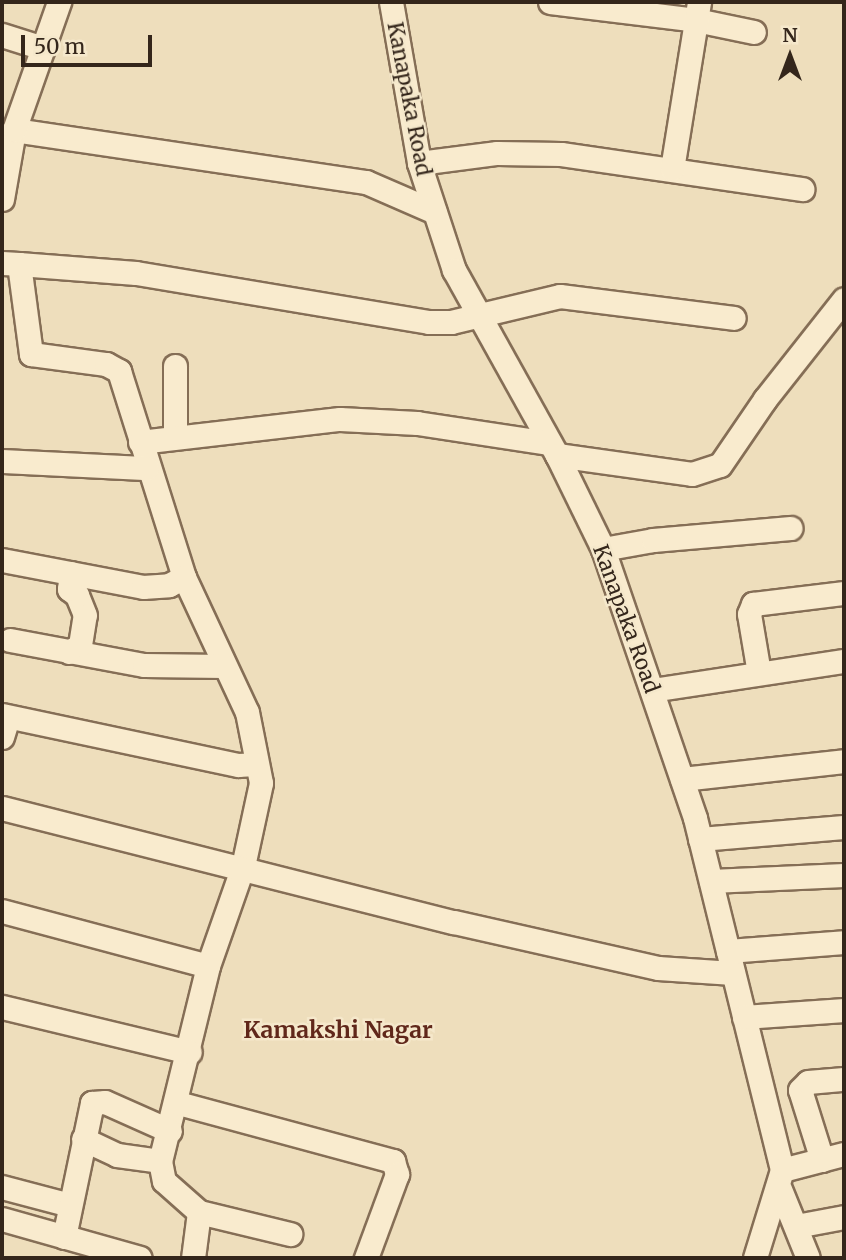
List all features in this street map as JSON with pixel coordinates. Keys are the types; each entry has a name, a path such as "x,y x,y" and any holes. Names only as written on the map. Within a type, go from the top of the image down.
{"street":[{"path":"2,199 14,130 59,2"},
{"name":"Kanapaka Road","path":"391,2 419,163 454,270 553,449 603,550 682,779 700,839 775,1134 781,1172 808,1258"},
{"path":"550,2 698,11 754,32"},
{"path":"672,169 698,11"},
{"path":"2,34 43,48"},
{"path":"14,130 366,182 435,212"},
{"path":"419,163 524,153 672,169 802,189"},
{"path":"290,1234 199,1212 164,1181 160,1161 178,1103 208,966 243,866 260,793 247,712 184,577 115,367 31,354 26,347 10,263 136,273 429,323 480,317 560,296 734,318"},
{"path":"140,442 340,419 417,423 692,474 720,465 765,399 844,299"},
{"path":"175,366 175,437"},
{"path":"2,461 147,468"},
{"path":"603,550 653,540 790,528"},
{"path":"2,560 143,587 169,585 184,577"},
{"path":"69,652 80,645 85,615 77,596 69,589 71,573"},
{"path":"759,673 749,614 753,604 844,593"},
{"path":"10,640 144,665 224,666"},
{"path":"652,690 844,662"},
{"path":"4,723 238,765 255,764"},
{"path":"682,779 844,761"},
{"path":"2,808 243,866 454,922 658,968 731,962 844,942"},
{"path":"700,839 844,827"},
{"path":"711,881 844,875"},
{"path":"2,911 208,966"},
{"path":"2,1007 190,1052"},
{"path":"744,1017 844,1010"},
{"path":"755,1258 781,1172 833,1157 800,1090 808,1082 844,1079"},
{"path":"64,1237 89,1108 99,1101 170,1131"},
{"path":"178,1103 393,1161 397,1174 366,1258"},
{"path":"83,1139 117,1155 160,1161"},
{"path":"2,1187 70,1205"},
{"path":"193,1258 199,1212"},
{"path":"796,1226 844,1217"},
{"path":"2,1219 140,1258"}],"district":[{"name":"Kamakshi Nagar","path":"338,1030"}]}
